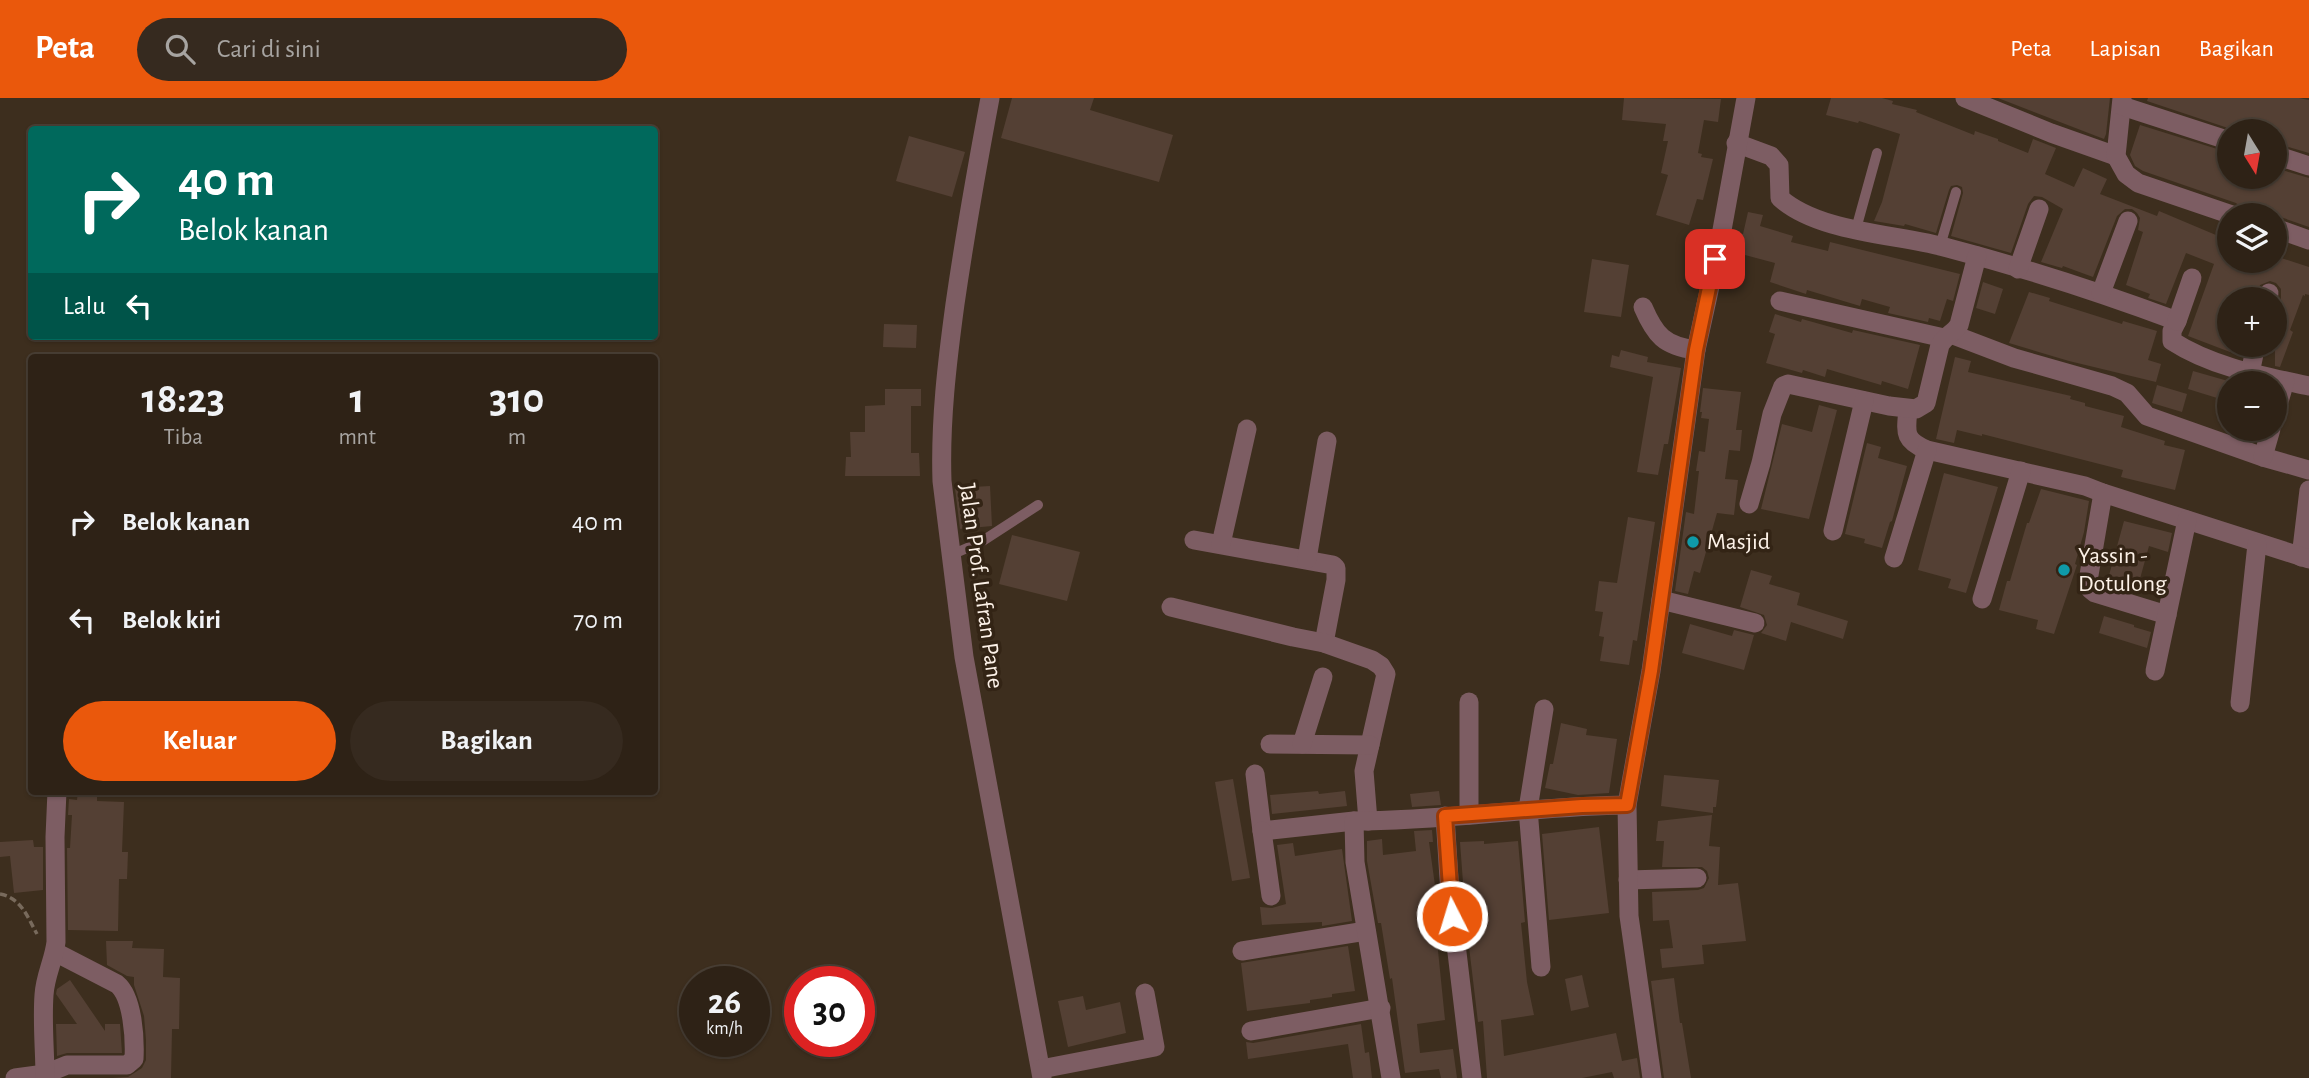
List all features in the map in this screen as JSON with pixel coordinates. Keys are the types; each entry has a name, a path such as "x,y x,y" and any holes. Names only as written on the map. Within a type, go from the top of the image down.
{"street":[{"name":"Jalan Prof. Lafran Pane","path":"990,98 969,209 947,362 941,454 950,555 969,684 1041,1074"},
{"path":"1652,1078 1629,916 1627,805 1651,671 1696,350 1720,241 1745,98"},
{"path":"1965,98 2116,156"},
{"path":"2217,136 2122,102 2116,156 2126,174 2138,183 2217,210"},
{"path":"1736,143 1770,156 1779,165 1780,198 1790,207 1856,229 1977,256 2101,293 2177,321"},
{"path":"2287,159 2309,166"},
{"path":"2018,269 2039,209"},
{"path":"2101,293 2128,221"},
{"path":"2287,230 2308,234"},
{"path":"1749,504 1772,414 1783,386 1788,384 1908,408 1921,407 1928,400 1940,345 1959,325 1977,256"},
{"path":"2192,278 2172,331 2172,341 2184,349 2244,371"},
{"path":"1780,301 1948,336 2112,386 2127,393 2147,416 2263,457 2309,470"},
{"path":"1643,307 1648,322 1658,334 1674,345 1696,350"},
{"path":"2287,381 2309,386"},
{"path":"1833,531 1864,401"},
{"path":"1908,408 1909,439 1913,444 1927,450 2085,486 2305,558 2309,490"},
{"path":"1222,544 1247,429"},
{"path":"1307,559 1327,441"},
{"path":"2263,457 2268,441"},
{"path":"1894,558 1927,450"},
{"path":"1982,599 2021,471"},
{"path":"2103,493 2088,581 2090,589 2095,593 2167,615"},
{"path":"2155,671 2187,520"},
{"path":"1194,540 1333,565 1336,568 1336,580 1324,643"},
{"path":"2240,703 2257,544"},
{"path":"1661,600 1755,623"},
{"path":"1171,607 1293,638 1324,643 1372,660 1381,666 1386,674 1364,771 1361,821 1354,862 1391,1078"},
{"path":"1302,744 1323,677"},
{"path":"1469,702 1469,815"},
{"path":"1541,968 1528,809 1544,709"},
{"path":"1270,744 1370,745"},
{"path":"1255,774 1271,896"},
{"path":"45,1076 44,995 47,972 55,952 57,795"},
{"path":"1262,831 1528,809 1627,805"},
{"path":"1445,816 1450,894 1472,1078"},
{"path":"1628,880 1697,878"},
{"path":"1242,951 1366,931"},
{"path":"15,1078 45,1076 67,1065 127,1065 134,1059 130,1010 124,990 55,952"},
{"path":"1041,1074 1155,1047 1145,993"},
{"path":"1251,1031 1381,1008"}],"lane":[{"path":"1856,229 1877,153"},
{"path":"1940,246 1956,192"},
{"path":"950,555 982,542 1038,505"}],"path":[{"path":"0,894 10,896 16,901 43,943 55,952"}],"building":[{"path":"1012,98 1094,98 1090,110 1173,135 1159,182 1001,138"},
{"path":"1624,98 1721,99 1718,122 1704,120 1698,153 1702,154 1701,157 1713,159 1703,200 1697,199 1689,225 1656,215 1668,175 1661,173 1668,141 1663,141 1666,124 1622,120"},
{"path":"1831,98 1882,98 1974,135 1975,131 1998,139 2028,153 2033,139 2056,148 2045,174 2074,187 2083,168 2107,179 2100,194 2157,216 2159,211 2217,235 2217,273 2287,273 2287,260 2309,267 2309,295 2303,295 2290,330 2293,332 2287,348 2287,287 2279,287 2270,281 2259,287 2217,287 2217,347 2188,336 2214,264 2186,253 2166,304 2148,298 2150,294 2126,285 2143,232 2138,230 2140,218 2132,209 2125,209 2117,216 2093,277 2063,266 2062,268 2041,262 2063,209 2042,197 2034,196 2028,204 2011,253 1951,236 1963,193 1962,187 1957,185 1951,186 1949,190 1936,233 1905,224 1874,221 1882,202 1900,134 1859,121 1858,123 1826,115"},
{"path":"1998,98 2110,98 2106,134 2104,139"},
{"path":"2148,98 2309,100 2309,153 2287,147 2287,119 2217,119 2217,124 2147,101"},
{"path":"2140,125 2217,149 2217,189 2287,189 2287,172 2309,178 2309,227 2287,219 2287,203 2236,203 2143,171 2135,166 2130,155"},
{"path":"909,136 965,152 952,197 896,181"},
{"path":"1748,212 1763,215 1760,226 1793,236 1791,242 1828,251 1830,242 1960,274 1953,301 1947,299 1940,321 1929,318 1928,322 1888,313 1890,307 1862,299 1860,306 1807,290 1806,294 1770,282 1775,263 1730,251 1734,232 1743,234"},
{"path":"1592,259 1629,265 1621,317 1584,312"},
{"path":"1983,282 2003,289 1995,314 1976,308"},
{"path":"2029,292 2122,324 2123,321 2157,331 2148,360 2161,364 2156,382 2009,343"},
{"path":"1775,314 1852,333 1853,330 1920,345 1908,389 1882,381 1881,385 1827,369 1825,377 1766,363 1775,334 1769,332"},
{"path":"884,324 917,325 916,348 883,347"},
{"path":"1621,350 1648,357 1647,362 1681,368 1668,444 1664,444 1658,475 1637,472 1653,377 1610,367 1612,355 1619,357"},
{"path":"1955,357 1971,361 1968,372 2071,396 2070,399 2085,403 2085,406 2124,416 2121,427 2165,441 2164,445 2185,450 2175,490 2121,477 2123,470 1982,434 1957,430 1954,443 1936,439"},
{"path":"2275,357 2284,357 2280,367 2275,366"},
{"path":"2193,371 2217,378 2217,398 2188,389"},
{"path":"2157,385 2187,394 2182,412 2152,403"},
{"path":"1703,388 1741,392 1736,430 1742,430 1740,451 1729,450 1725,479 1738,480 1734,515 1717,513 1700,573 1694,571 1688,594 1675,591 1686,512 1694,514 1699,451 1705,452 1709,419 1701,418"},
{"path":"885,389 921,389 921,406 911,406 911,453 919,453 920,476 845,476 846,457 851,457 850,432 865,432 865,406 885,405"},
{"path":"1819,405 1837,410 1809,519 1761,509 1782,424 1812,432"},
{"path":"1867,443 1881,447 1878,458 1907,466 1882,548 1864,543 1865,539 1845,534"},
{"path":"1944,473 1998,487 1966,593 1948,588 1951,579 1918,570"},
{"path":"990,486 992,526 960,529 955,488"},
{"path":"2041,489 2089,501 2075,564 2077,565 2054,634 2036,629 2038,620 1999,610"},
{"path":"1628,517 1655,522 1637,641 1633,640 1629,665 1600,661 1604,637 1599,636 1603,612 1595,611 1599,581 1617,583"},
{"path":"2124,521 2172,533 2168,552 2149,546 2138,586 2108,579"},
{"path":"1012,535 1080,552 1067,601 999,584"},
{"path":"1751,570 1772,576 1769,584 1800,593 1797,605 1848,621 1843,639 1791,622 1786,641 1761,633 1767,625 1764,615 1740,607"},
{"path":"2104,616 2151,632 2147,648 2099,633"},
{"path":"1690,624 1732,636 1734,630 1754,635 1744,670 1682,653"},
{"path":"1561,723 1587,729 1586,735 1617,739 1609,793 1578,795 1545,788"},
{"path":"1664,775 1719,780 1713,813 1661,806"},
{"path":"1233,779 1250,878 1232,881 1215,782"},
{"path":"1318,791 1319,794 1345,791 1347,806 1272,814 1270,795"},
{"path":"1439,791 1441,805 1412,807 1410,794"},
{"path":"78,795 97,795 97,801 124,802 122,852 128,852 127,879 119,879 118,931 68,930 67,848 70,848 72,815 68,815 69,799 77,800"},
{"path":"1712,815 1709,846 1720,847 1718,885 1738,883 1746,941 1702,945 1704,964 1662,968 1660,949 1673,948 1669,920 1653,921 1652,892 1698,890 1704,888 1709,878 1702,867 1662,867 1664,841 1656,841 1658,821"},
{"path":"1599,827 1609,913 1549,920 1542,834"},
{"path":"1432,830 1433,842 1429,842 1437,900 1433,901 1445,1020 1417,1024 1420,1053 1453,1049 1457,1078 1441,1078 1439,1069 1405,1073 1392,978 1390,979 1367,861 1367,841 1382,839 1383,855 1416,851 1414,831"},
{"path":"33,840 34,847 43,847 43,890 14,893 10,856 0,857 0,842"},
{"path":"1484,841 1484,844 1518,841 1525,922 1521,923 1527,982 1534,1015 1501,1020 1504,1056 1616,1033 1622,1061 1637,1058 1640,1078 1614,1078 1612,1072 1582,1078 1487,1078 1483,1021 1478,1022 1463,896 1460,842"},
{"path":"1293,843 1295,856 1342,849 1352,921 1322,926 1322,922 1262,925 1260,907 1272,908 1286,904 1277,845"},
{"path":"106,941 133,941 132,948 164,949 163,977 180,978 179,1029 172,1029 171,1078 112,1078 128,1077 142,1068 146,1060 146,1040 144,1016 134,977 107,965"},
{"path":"1348,946 1355,991 1332,994 1332,997 1310,1000 1310,1003 1247,1011 1241,963"},
{"path":"1582,975 1589,1007 1571,1011 1565,979"},
{"path":"1674,978 1691,1078 1664,1078 1651,981"},
{"path":"70,980 105,1031 105,1024 120,1024 122,1053 67,1053 57,1056 56,1024 77,1024 56,994 57,989"},
{"path":"1083,996 1086,1010 1120,1002 1126,1033 1068,1047 1058,1001"},
{"path":"1361,1024 1365,1053 1369,1052 1372,1078 1353,1078 1348,1044 1248,1059 1246,1042"}],"place":[{"name":"Masjid","path":"1693,542"},
{"name":"Yassin - Dotulong","path":"2064,570"}],"route":[{"path":"1452,916 1445,816 1627,805 1651,671 1696,350 1715,259"}]}
